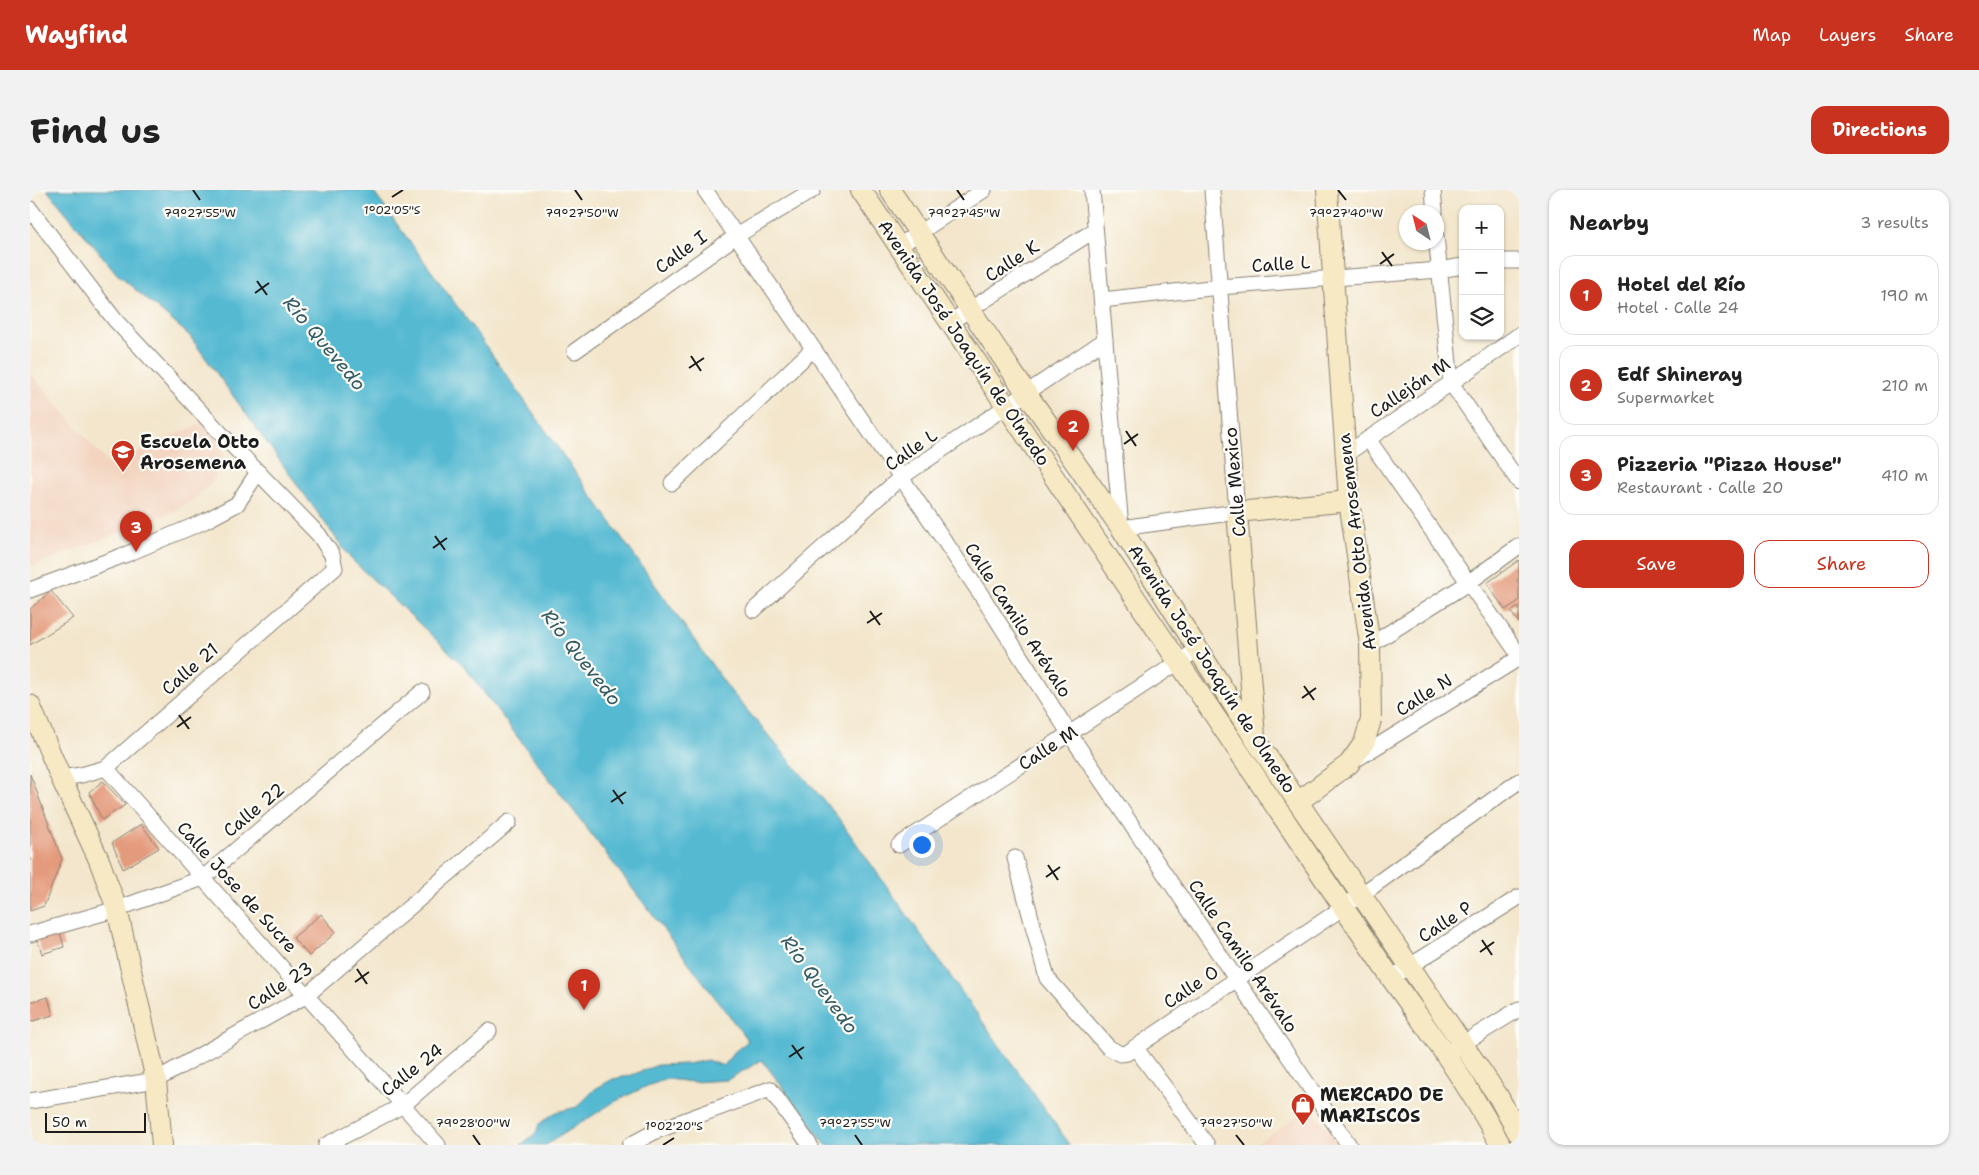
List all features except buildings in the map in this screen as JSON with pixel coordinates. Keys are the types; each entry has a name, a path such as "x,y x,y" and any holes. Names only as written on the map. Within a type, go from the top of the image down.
{"main road":[{"name":"Avenida José Joaquín de Olmedo","path":"861,190 1255,773 1391,978 1454,1049 1498,1096 1519,1133 1499,1144 1454,1049 1410,967 1197,650 1121,528 1027,394 890,190"},
{"name":"Avenida Otto Arosemena","path":"1298,802 1349,764 1364,743 1372,720 1370,645 1349,501 1327,190"},
{"path":"1237,512 1349,501"},
{"name":"Calle Mexico","path":"1237,512 1256,739 1255,773"},
{"path":"30,705 99,860 117,909 156,1080 162,1145"}],"street":[{"name":"Calle Camilo Arévalo","path":"705,190 980,593 1070,733 1349,1145"},
{"name":"Calle I","path":"574,351 736,236 813,190"},
{"path":"899,246 984,190"},
{"path":"1092,190 1121,528 1237,512"},
{"name":"Calle Mexico","path":"1212,190 1237,512"},
{"path":"1433,190 1434,205"},
{"path":"30,209 115,320 258,472 237,504 205,521 127,554 30,590"},
{"name":"Calle K","path":"950,322 1095,230"},
{"path":"1437,250 1451,383 1519,482"},
{"path":"1504,261 1519,262"},
{"name":"Calle L","path":"1102,300 1459,267"},
{"name":"Callejón M","path":"1346,454 1519,335"},
{"name":"Calle L","path":"754,610 900,478 1105,340"},
{"path":"672,483 812,349"},
{"path":"1368,439 1519,656"},
{"name":"Calle 21","path":"61,778 106,768 335,568 332,556 319,535 258,472"},
{"path":"1370,645 1468,583 1519,546"},
{"name":"Calle M","path":"899,845 1197,650"},
{"name":"Calle N","path":"1349,764 1519,656"},
{"name":"Calle 22","path":"30,934 117,909 203,878 422,692"},
{"name":"Calle Jose de Sucre","path":"106,768 438,1145"},
{"name":"Calle O","path":"1015,858 1047,978 1108,1047 1120,1054 1135,1047 1344,907 1519,781"},
{"name":"Calle 23","path":"30,1101 156,1080 307,995 509,822"},
{"name":"Calle P","path":"1391,978 1519,897"},
{"path":"1454,1049 1519,1009"},
{"name":"Calle 24","path":"326,1145 402,1106 489,1031"},
{"path":"1135,1047 1207,1145"},
{"path":"630,1145 656,1131 770,1089 810,1145"}],"shaded area":[{"name":"Escuela Otto Arosemena","path":"30,373 111,467 150,446 202,423 221,438 224,451 222,463 214,479 198,496 175,511 30,567"},
{"name":"MERCADO DE MARISCOS","path":"1311,1107 1338,1145 1254,1145"}],"water":[{"name":"Río Quevedo","path":"47,190 372,190 473,328 729,689 837,816 1070,1145 826,1145 762,1060 727,1080 693,1082 667,1079 647,1086 614,1102 546,1145 521,1145 536,1133 539,1124 556,1112 577,1107 595,1089 613,1079 629,1076 658,1065 687,1064 707,1060 724,1066 733,1053 748,1041 463,665 351,559 189,335 118,275"}],"place":[{"name":"Edf Shineray","path":"1073,451"},
{"name":"Escuela Otto Arosemena","path":"123,473"},
{"name":"Pizzeria \"Pizza House\"","path":"136,552"},
{"name":"Hotel del Río","path":"584,1010"},
{"name":"MERCADO DE MARISCOS","path":"1303,1126"}]}
